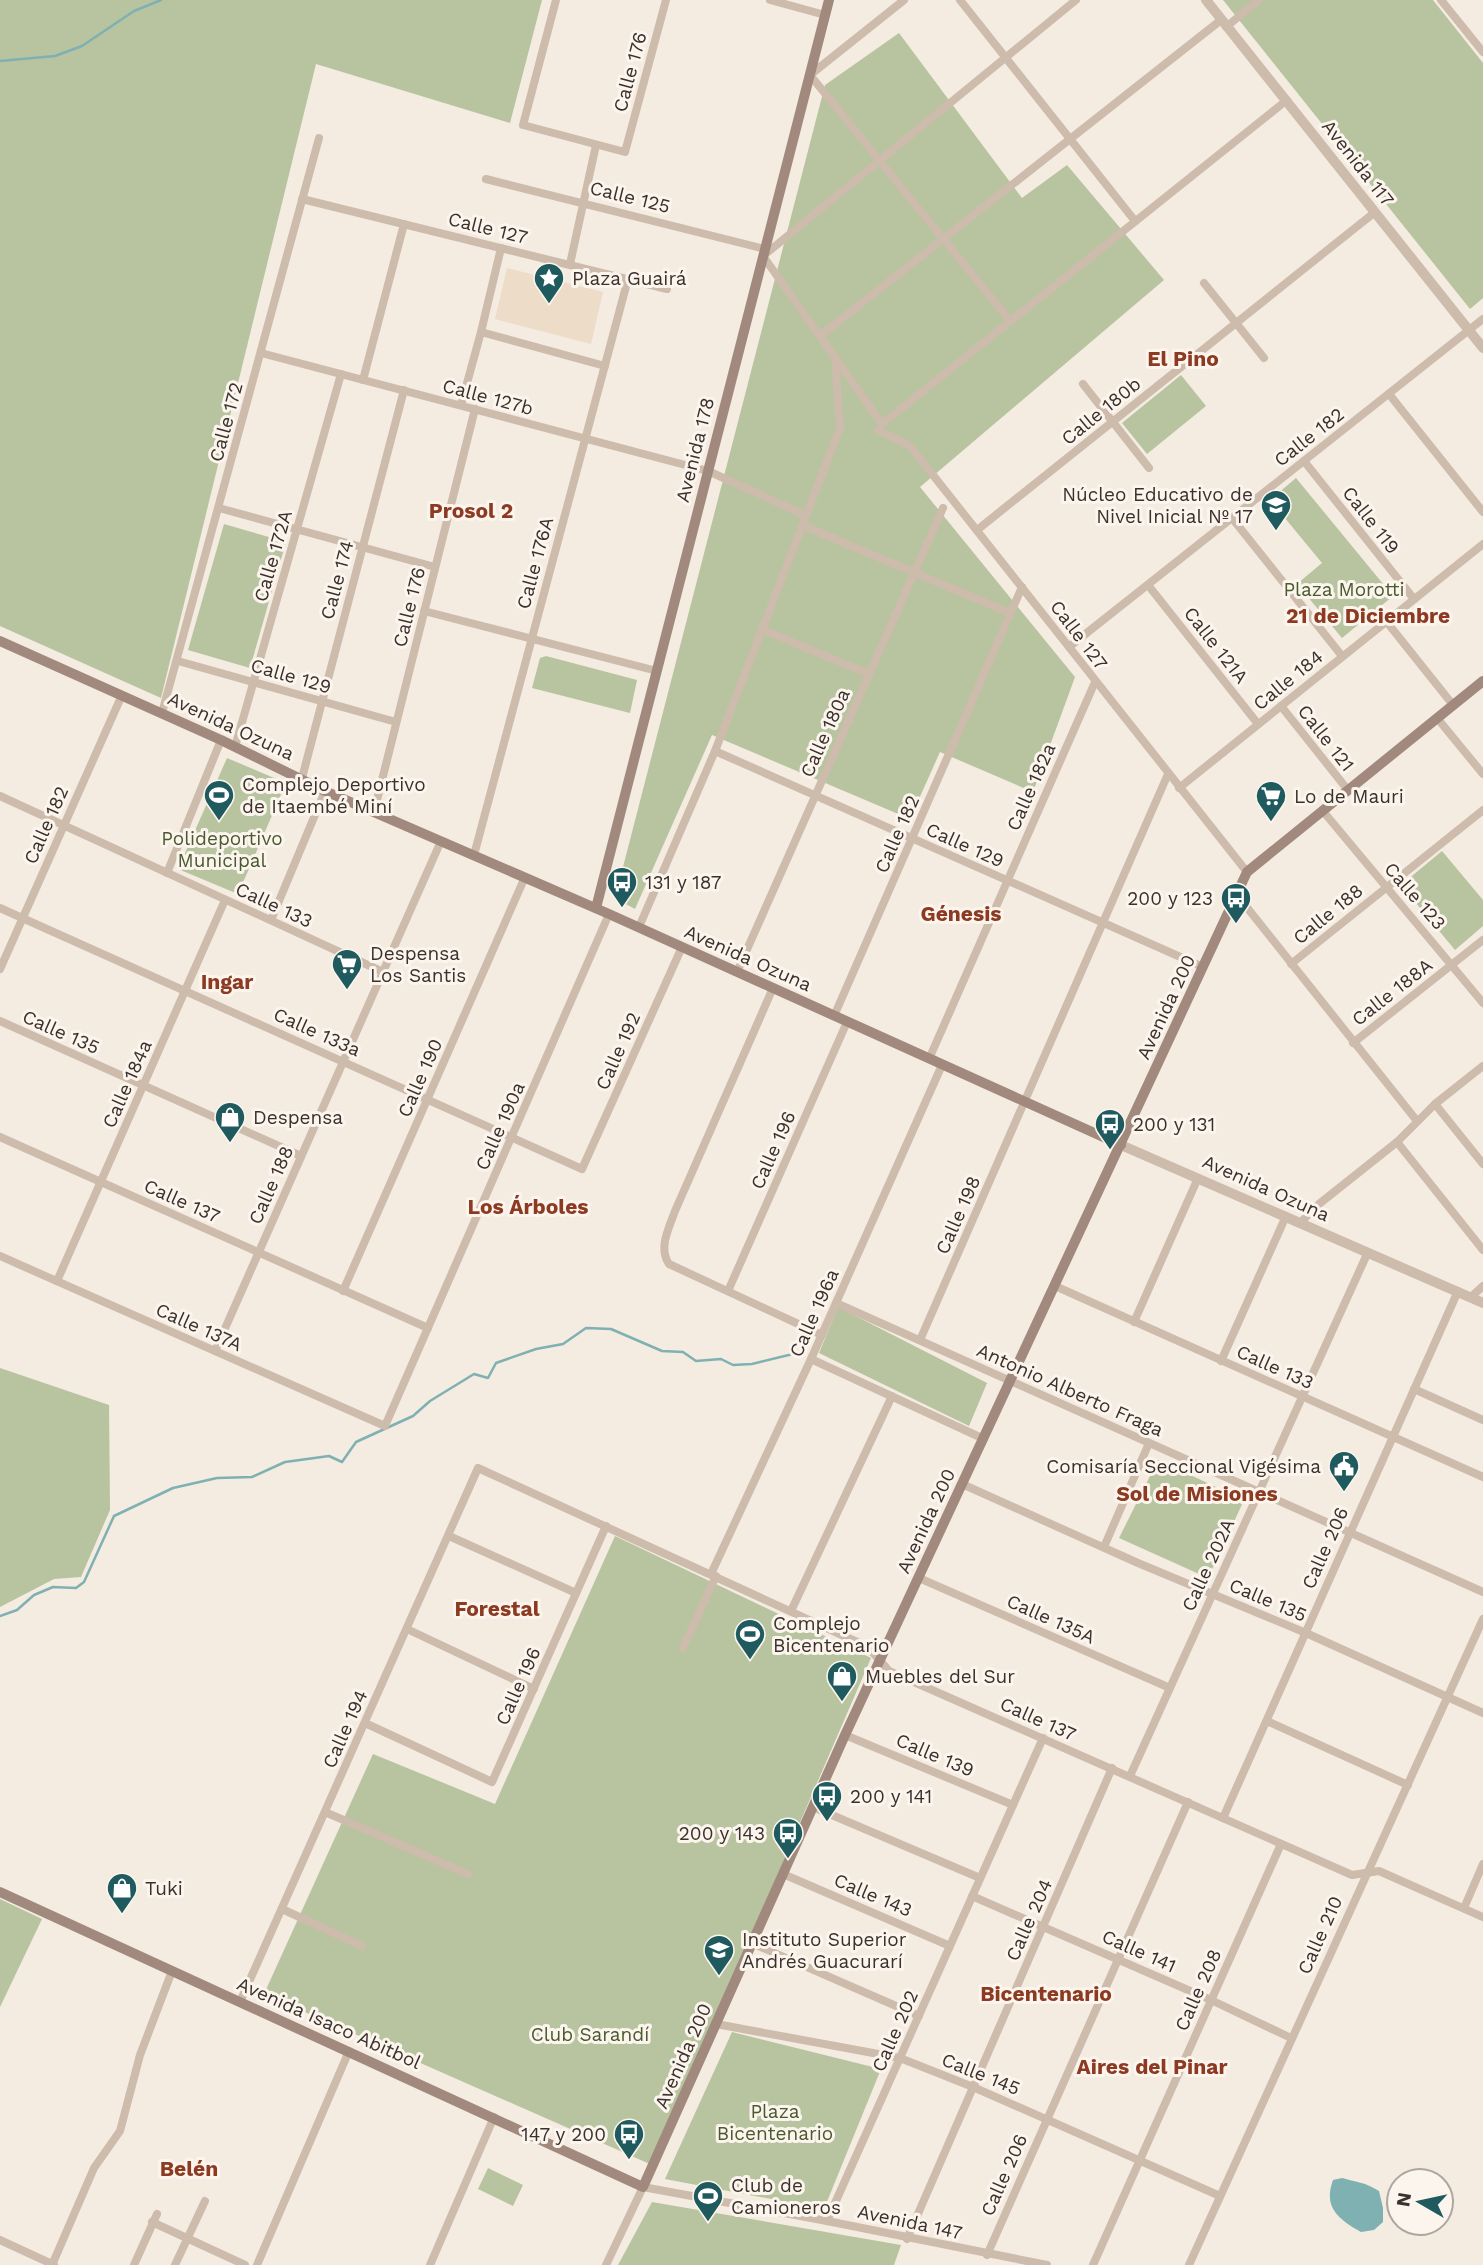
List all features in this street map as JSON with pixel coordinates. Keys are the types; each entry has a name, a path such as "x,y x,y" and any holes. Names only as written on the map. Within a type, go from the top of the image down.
{"main road":[{"name":"Avenida 178","path":"596,908 829,0"},
{"name":"Avenida Ozuna","path":"0,641 221,740 325,790 596,908 1121,1145"},
{"path":"1247,872 1483,681"},
{"name":"Avenida 200","path":"643,2187 754,1944 845,1735 1247,872"},
{"name":"Avenida Isaco Abitbol","path":"0,1892 643,2187"}],"street":[{"path":"556,0 523,125 596,145 570,264"},
{"name":"Calle 176","path":"596,145 625,152 666,0"},
{"path":"770,0 825,15"},
{"path":"904,0 810,75 1010,321"},
{"path":"960,0 1135,220"},
{"path":"1076,0 764,252 882,424 1287,100"},
{"name":"Avenida 117","path":"1206,0 1483,348"},
{"path":"820,337 1071,139 1224,23 1259,0"},
{"path":"1441,0 1483,52"},
{"name":"Calle 172","path":"162,713 319,138"},
{"name":"Calle 125","path":"486,179 584,202 764,252"},
{"name":"Calle 127","path":"302,199 667,289"},
{"name":"Calle 180b","path":"977,530 1375,212"},
{"path":"363,380 404,224"},
{"path":"461,405 501,247"},
{"name":"Calle 176A","path":"474,855 628,279"},
{"path":"1205,283 1264,358"},
{"path":"1469,331 1483,319"},
{"name":"Calle 182","path":"1069,647 1469,331"},
{"path":"481,332 604,366"},
{"name":"Calle 127b","path":"261,352 708,471 806,515"},
{"path":"639,928 715,751 840,428 835,357"},
{"name":"Calle 172A","path":"235,747 341,374"},
{"path":"1083,384 1149,468"},
{"name":"Calle 174","path":"302,778 404,390"},
{"path":"1389,394 1483,512"},
{"name":"Calle 176","path":"374,812 475,410"},
{"name":"Calle 127","path":"878,430 911,446 1247,872"},
{"name":"Calle 119","path":"1304,461 1414,599"},
{"path":"219,508 435,567"},
{"name":"Calle 180a","path":"737,972 943,508"},
{"path":"1232,518 1342,656"},
{"path":"802,525 1010,613"},
{"name":"Calle 184","path":"1179,788 1483,544"},
{"name":"Calle 121A","path":"1148,585 1258,724"},
{"name":"Calle 182","path":"834,1016 1022,587"},
{"path":"424,611 657,671"},
{"path":"1386,621 1452,705"},
{"path":"761,629 869,674"},
{"name":"Calle 129","path":"178,661 396,722"},
{"name":"Calle 182a","path":"929,1059 1095,681"},
{"name":"Calle 182","path":"0,969 122,695"},
{"name":"Calle 121","path":"1281,706 1347,789"},
{"path":"1437,718 1483,774"},
{"path":"167,873 221,740"},
{"name":"Calle 129","path":"715,751 1203,967"},
{"path":"1024,1102 1168,774"},
{"path":"271,920 325,790"},
{"name":"Calle 133","path":"0,796 383,972"},
{"name":"Calle 123","path":"1322,810 1483,1003"},
{"name":"Calle 188","path":"1292,964 1483,810"},
{"name":"Calle 188","path":"215,1351 441,841"},
{"name":"Calle 190","path":"343,1290 525,877"},
{"path":"1237,895 1417,1121"},
{"name":"Calle 184a","path":"57,1281 225,900"},
{"name":"Calle 133a","path":"0,908 582,1169"},
{"name":"Calle 190a","path":"385,1426 609,914"},
{"name":"Calle 188A","path":"1353,1043 1483,940"},
{"name":"Calle 192","path":"582,1169 682,947"},
{"path":"773,988 675,1211 663,1249 669,1264 822,1335"},
{"name":"Calle 135","path":"0,1021 301,1156"},
{"name":"Calle 196","path":"728,1291 847,1022"},
{"name":"Calle 196a","path":"683,1648 942,1065"},
{"path":"1301,1223 1319,1204 1397,1142 1436,1104 1483,1066"},
{"name":"Calle 198","path":"920,1340 1024,1102"},
{"path":"1436,1104 1483,1164"},
{"name":"Calle 137","path":"0,1137 428,1328"},
{"path":"1397,1142 1483,1250"},
{"name":"Avenida Ozuna","path":"1121,1145 1483,1303"},
{"path":"1134,1322 1198,1178"},
{"path":"1221,1361 1286,1216"},
{"name":"Calle 202A","path":"1130,1776 1368,1252"},
{"name":"Calle 137A","path":"0,1256 385,1426"},
{"name":"Calle 133","path":"1055,1286 1483,1477"},
{"path":"1471,1297 1483,1286"},
{"name":"Calle 206","path":"1223,1818 1458,1291"},
{"name":"Antonio Alberto Fraga","path":"836,1303 1483,1592"},
{"path":"811,1359 984,1439"},
{"path":"1413,1389 1483,1420"},
{"path":"791,1611 892,1396"},
{"path":"1104,1547 1149,1443"},
{"name":"Calle 137","path":"478,1468 867,1647 889,1671 1352,1875 1380,1871 1483,1917"},
{"name":"Calle 194","path":"240,2002 478,1468"},
{"name":"Calle 135","path":"962,1485 1306,1633 1483,1713"},
{"name":"Calle 196","path":"365,1723 492,1782 606,1526"},
{"path":"449,1536 576,1593"},
{"name":"Calle 135A","path":"919,1578 1170,1688"},
{"name":"Calle 210","path":"1189,2265 1365,1873 1483,1619"},
{"path":"407,1629 534,1689"},
{"path":"1267,1721 1408,1785"},
{"name":"Calle 139","path":"845,1735 1013,1805"},
{"name":"Calle 202","path":"827,2221 1043,1738"},
{"name":"Calle 204","path":"907,2238 1112,1768"},
{"name":"Calle 206","path":"987,2255 1188,1802"},
{"path":"813,1807 980,1878"},
{"path":"326,1812 468,1874"},
{"name":"Calle 208","path":"1093,2265 1281,1844"},
{"path":"1464,1909 1483,1864"},
{"name":"Calle 143","path":"783,1874 950,1946"},
{"name":"Calle 141","path":"972,1896 1211,2000 1291,2038"},
{"path":"282,1909 362,1946"},
{"path":"754,1944 919,2016"},
{"path":"0,2240 53,2265 94,2168 120,2131 140,2055 172,1971"},
{"name":"Calle 145","path":"716,2024 900,2058 973,2087 1220,2196"},
{"path":"257,2265 349,2051"},
{"path":"430,2265 494,2117"},
{"path":"606,2265 643,2187"},
{"name":"Avenida 147","path":"643,2187 1047,2265"},
{"path":"174,2265 205,2201"},
{"path":"134,2265 157,2214"},
{"path":"152,2222 245,2265"}],"green space":[{"path":"0,0 542,0 510,123 316,64 161,698 0,626"},
{"path":"1223,0 1433,0 1483,63 1483,298 1470,309"},
{"path":"899,33 1022,198 1067,165 1164,280 920,487 1075,677 1033,792 940,752 910,819 712,735 635,909 615,898 825,85"},
{"path":"1181,375 1206,406 1147,454 1122,423"},
{"name":"Plaza Morotti","path":"1296,478 1393,596 1342,638 1297,584 1322,563 1270,500"},
{"path":"224,524 286,542 250,668 188,650"},
{"path":"546,656 637,680 630,713 532,688 540,658"},
{"name":"Polideportivo Municipal","path":"227,758 286,783 238,894 178,869"},
{"path":"1442,851 1483,900 1483,926 1455,950 1401,885"},
{"path":"838,1307 987,1383 969,1426 819,1353"},
{"path":"0,1368 109,1405 110,1510 81,1577 54,1579 0,1607"},
{"path":"1158,1460 1244,1500 1208,1578 1119,1538"},
{"name":"Club Sarandí","path":"615,1536 871,1658 652,2165 264,1994 373,1754 495,1804"},
{"path":"0,1899 42,1919 0,2007"},
{"name":"Plaza Bicentenario","path":"732,2032 881,2069 824,2209 665,2179"},
{"path":"488,2168 523,2185 513,2206 478,2189"},
{"name":"Club de Camioneros","path":"652,2202 901,2245 894,2265 618,2265"}],"shaded area":[{"name":"Plaza Guairá","path":"507,268 603,292 591,344 495,319"}],"water":[{"path":"1342,2178 1379,2191 1383,2222 1374,2230 1361,2232 1339,2217 1331,2205 1330,2189 1333,2180"}],"waterway":[{"path":"0,61 55,56 82,46 134,11 161,0"},
{"path":"0,1616 17,1610 34,1595 53,1587 76,1588 84,1582 114,1516 173,1488 217,1478 252,1477 285,1462 329,1456 342,1462 356,1442 413,1416 430,1401 474,1374 488,1378 496,1363 536,1349 563,1344 586,1328 611,1329 662,1351 683,1352 696,1361 721,1359 733,1365 752,1364 801,1352"}],"place":[{"name":"Plaza Guairá","path":"549,305"},
{"name":"Núcleo Educativo de Nivel Inicial Nº 17","path":"1276,532"},
{"name":"Complejo Deportivo de Itaembé Miní","path":"219,822"},
{"name":"Lo de Mauri","path":"1271,823"},
{"name":"131 y 187","path":"622,909"},
{"name":"200 y 123","path":"1236,925"},
{"name":"Despensa Los Santis","path":"347,991"},
{"name":"Despensa","path":"230,1144"},
{"name":"200 y 131","path":"1110,1151"},
{"name":"Comisaría Seccional Vigésima","path":"1344,1493"},
{"name":"Complejo Bicentenario","path":"750,1661"},
{"name":"Muebles del Sur","path":"842,1703"},
{"name":"200 y 141","path":"827,1823"},
{"name":"200 y 143","path":"788,1860"},
{"name":"Tuki","path":"122,1915"},
{"name":"Instituto Superior Andrés Guacurarí","path":"719,1977"},
{"name":"147 y 200","path":"629,2161"},
{"name":"Club de Camioneros","path":"708,2223"}],"district":[{"name":"El Pino","path":"1183,358"},
{"name":"Prosol 2","path":"471,510"},
{"name":"21 de Diciembre","path":"1368,615"},
{"name":"Génesis","path":"961,913"},
{"name":"Ingar","path":"227,981"},
{"name":"Los Árboles","path":"528,1206"},
{"name":"Sol de Misiones","path":"1197,1493"},
{"name":"Forestal","path":"497,1608"},
{"name":"Bicentenario","path":"1046,1993"},
{"name":"Aires del Pinar","path":"1152,2066"},
{"name":"Belén","path":"189,2168"}]}
